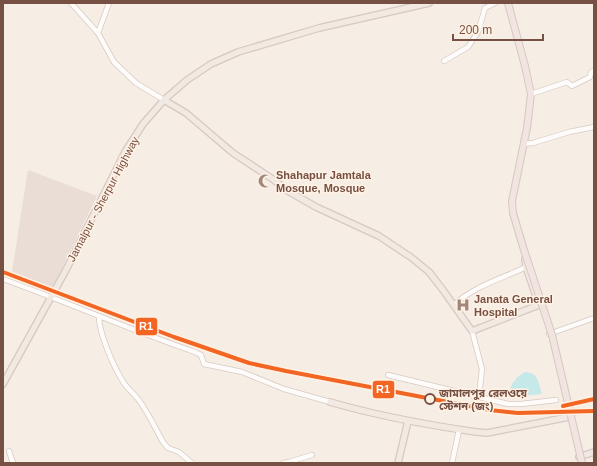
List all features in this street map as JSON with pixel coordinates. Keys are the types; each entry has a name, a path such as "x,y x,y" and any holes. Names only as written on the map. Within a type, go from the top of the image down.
{"highway":[{"path":"508,3 531,94 527,128 512,201 513,214 552,335 580,461"}],"main road":[{"name":"Jamalpur - Sherpur Highway","path":"3,384 52,297 125,152 143,124 164,100 187,80 211,64 238,52 319,28 429,3"},
{"path":"164,100 186,113 233,153 288,191 316,207 379,236 412,258 429,272 472,331 539,305"},
{"path":"524,250 526,267 549,334 580,461 594,452"},
{"path":"330,402 408,421 459,430 487,433 569,417"},
{"path":"398,463 408,421"}],"street":[{"path":"71,3 98,33 114,62 136,83 164,100"},
{"path":"98,33 109,3"},
{"path":"444,61 468,47 478,32 485,8 495,3"},
{"path":"531,94 567,82 572,86 590,77 591,72 594,71"},
{"path":"523,144 533,143 569,132 594,127"},
{"path":"454,305 460,299 485,284 526,267"},
{"path":"3,279 52,297 99,317 195,352 201,355 204,364 242,372 284,389 330,402"},
{"path":"99,317 99,325 103,336 122,380 139,400 168,448 179,452 192,463"},
{"path":"549,334 594,318"},
{"path":"472,331 482,369 479,398"},
{"path":"388,375 508,404 556,400"},
{"path":"452,463 459,430"},
{"path":"9,451 13,463"},
{"path":"283,463 289,463 312,455"}],"shaded area":[{"path":"28,170 97,196 52,289 12,272"}],"water":[{"path":"525,372 535,376 539,382 542,394 518,396 510,392 514,380"}],"transit line":[{"name":"R1","path":"3,272 174,337 249,363 490,410 518,413 594,411"},
{"name":"R1","path":"563,406 594,399"}],"place":[{"name":"Shahapur Jamtala Mosque, Mosque","path":"265,181"},
{"name":"Janata General Hospital","path":"463,305"},
{"name":"জামালপুর রেলওয়ে স্টেশন (জং)","path":"430,399"}]}
